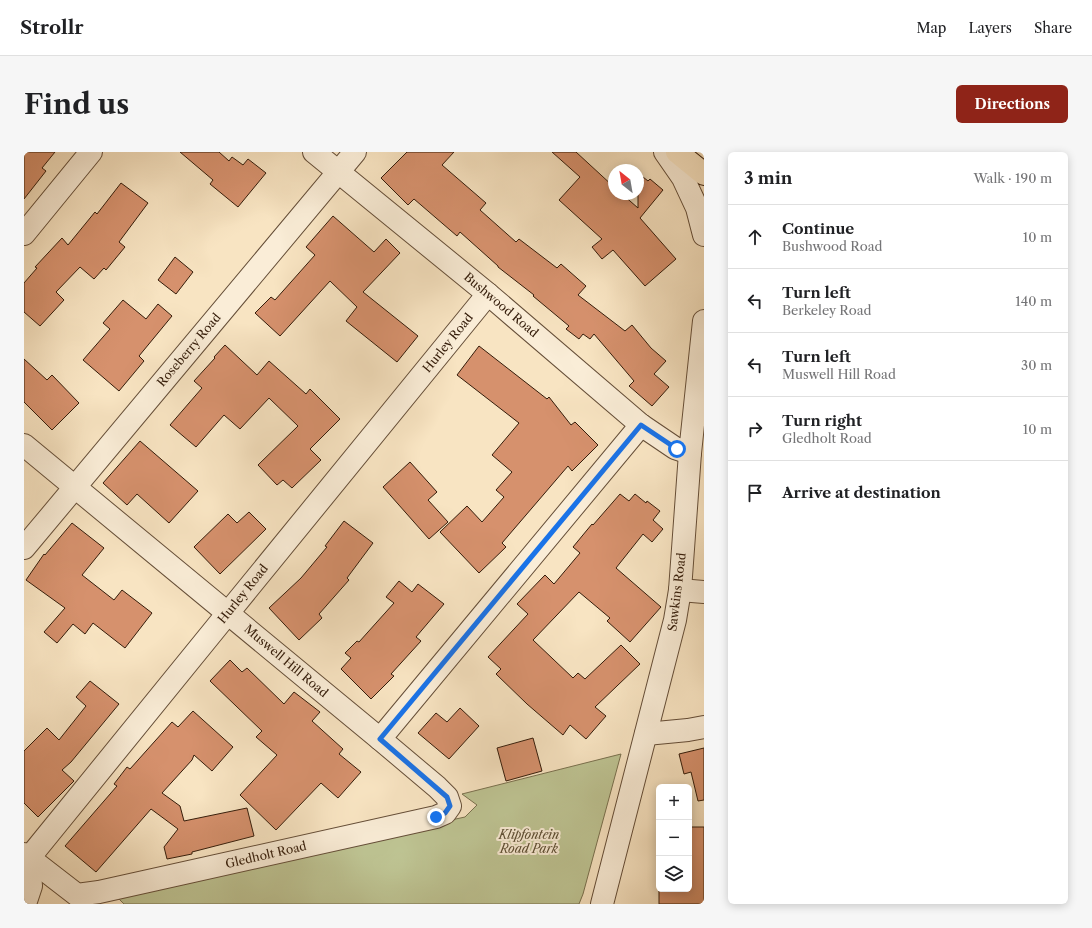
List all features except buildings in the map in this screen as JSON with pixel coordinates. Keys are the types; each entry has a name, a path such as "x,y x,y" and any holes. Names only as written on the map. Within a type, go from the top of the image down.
{"main road":[{"path":"677,152 704,174"}],"street":[{"path":"24,234 91,152"},
{"name":"Bushwood Road","path":"314,152 488,294 641,425 675,448 690,453"},
{"name":"Roseberry Road","path":"24,548 355,152"},
{"path":"665,152 683,178 697,208 704,235"},
{"name":"Hurley Road","path":"26,856 488,294"},
{"name":"Sawkins Road","path":"602,904 676,620 680,590 690,453 704,321"},
{"path":"380,739 641,425"},
{"name":"Muswell Hill Road","path":"24,445 380,739 442,792 447,797 450,806"},
{"path":"680,590 704,592"},
{"path":"646,734 704,727"},
{"name":"Gledholt Road","path":"26,856 77,895 99,892 436,817 445,813 450,806"},
{"path":"25,904 31,886 26,856"}],"green space":[{"name":"Klipfontein Road Park","path":"621,754 579,904 124,904 113,893 465,817 477,805 462,794"}],"route":[{"path":"436,817 445,813 450,806 447,797 380,739 641,425 677,449"}]}
